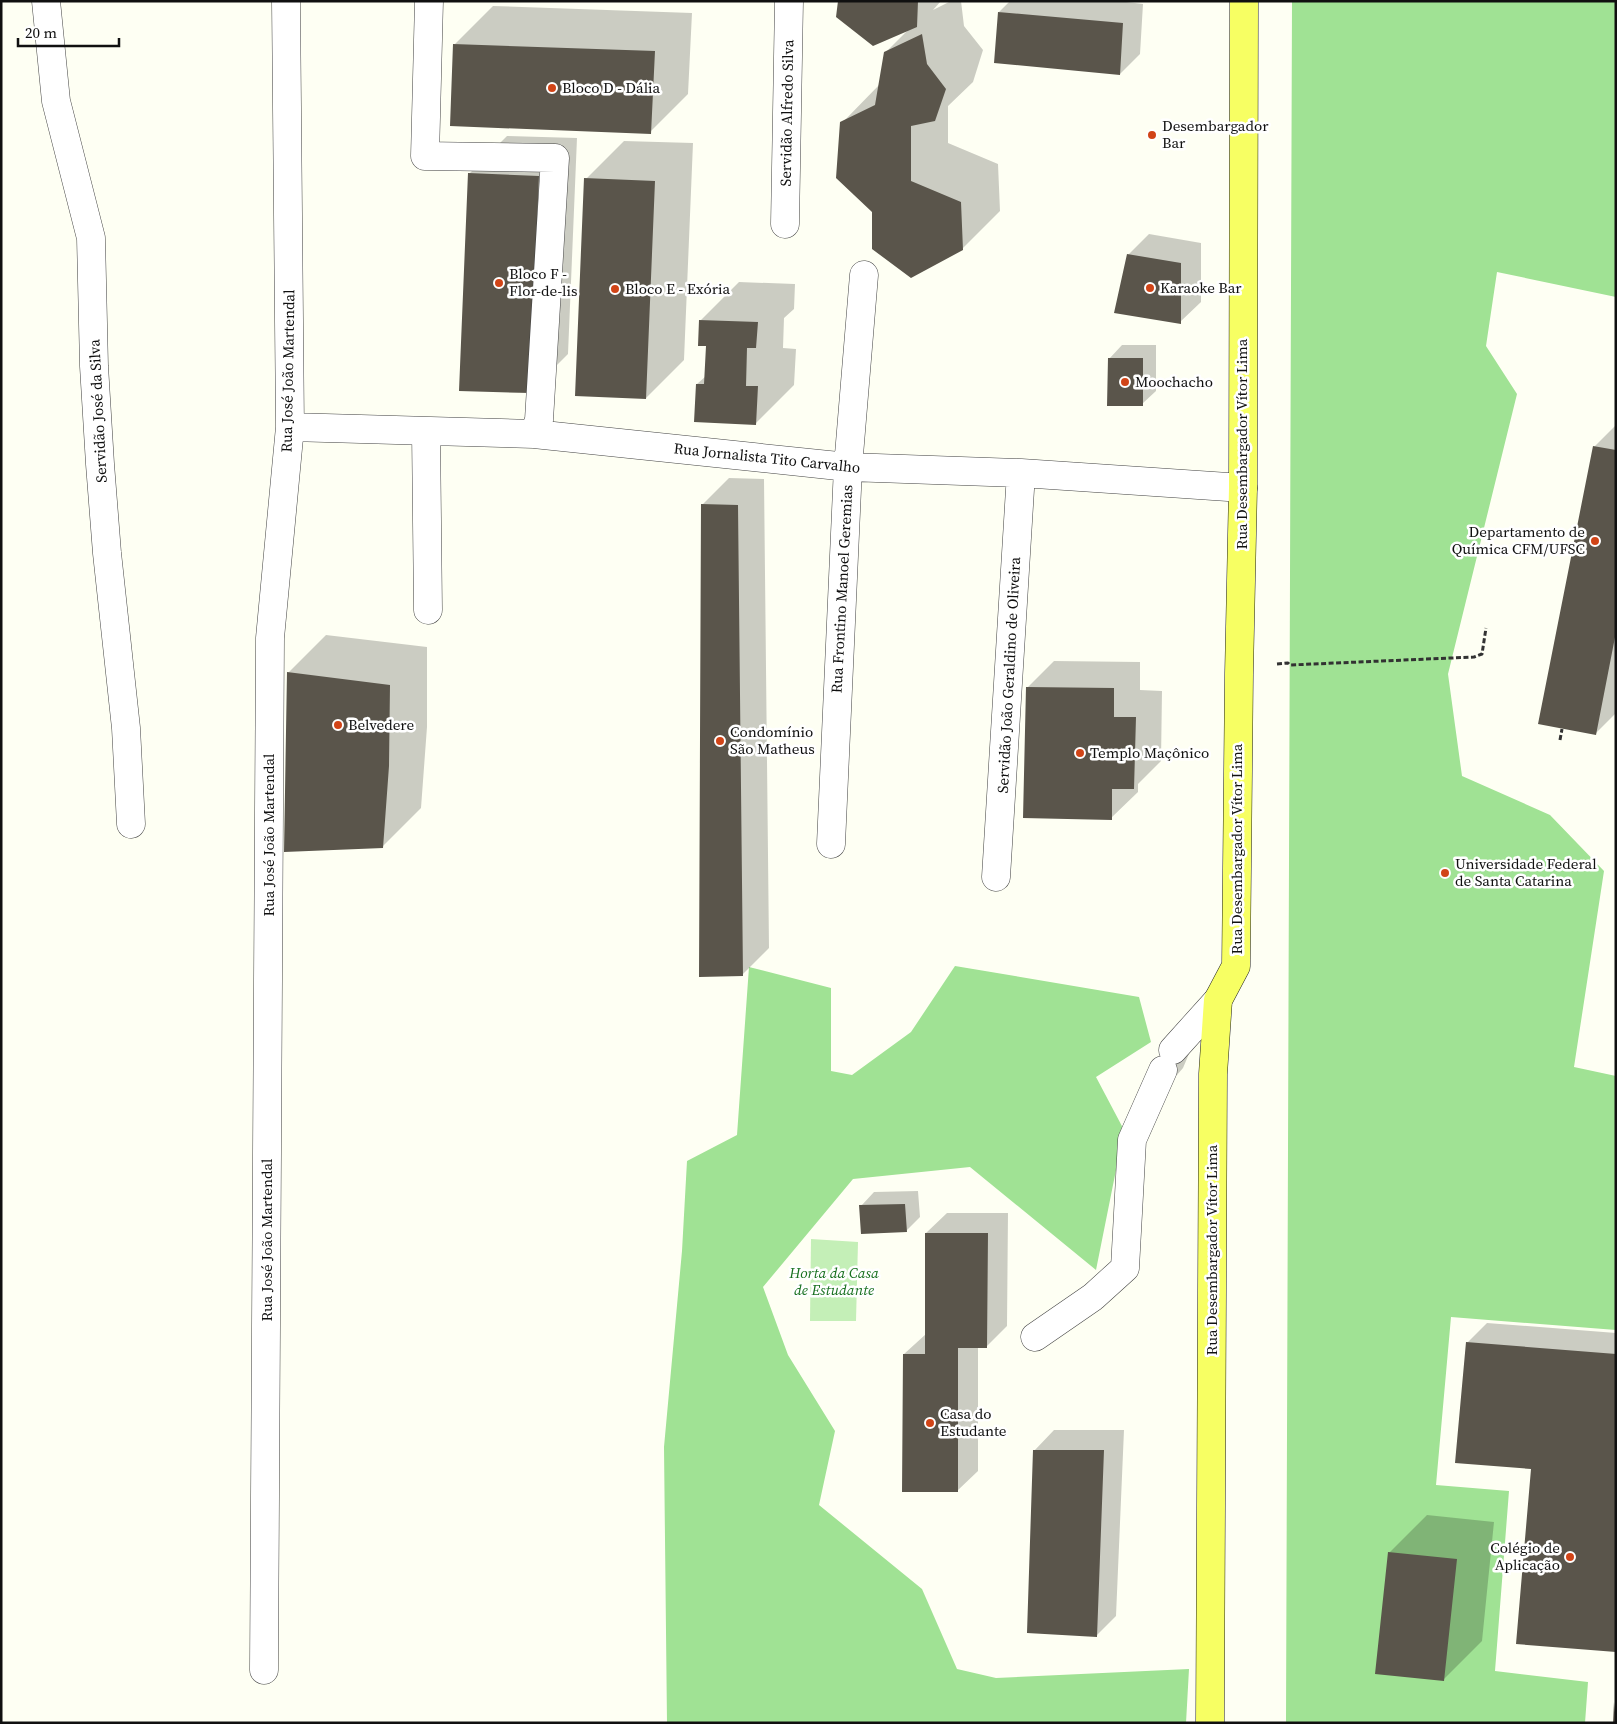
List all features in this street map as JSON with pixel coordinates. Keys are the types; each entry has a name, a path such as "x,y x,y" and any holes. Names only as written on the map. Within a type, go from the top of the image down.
{"main road":[{"name":"Rua Desembargador Vítor Lima","path":"1210,1723 1213,1083 1218,1000 1236,966 1243,488 1244,1"}],"street":[{"name":"Servidão José da Silva","path":"46,1 56,102 91,238 94,366 106,553 126,728 131,824"},
{"name":"Rua José João Martendal","path":"264,1670 270,638 290,427 286,1"},
{"path":"429,1 425,156 555,158 540,420 534,434"},
{"name":"Servidão Alfredo Silva","path":"785,224 789,1"},
{"name":"Rua Frontino Manoel Geremias","path":"831,844 848,467 864,275"},
{"name":"Rua Jornalista Tito Carvalho","path":"290,427 534,434 848,467 1021,473 1243,488"},
{"path":"426,432 428,610"},
{"name":"Servidão João Geraldino de Oliveira","path":"996,877 1021,473"},
{"path":"1035,1337 1093,1297 1125,1268 1132,1140 1168,1060 1218,1000"}],"path":[{"path":"1277,664 1288,663 1290,666 1474,657 1482,654 1486,628"},
{"path":"1560,740 1562,729"}],"green space":[{"name":"Universidade Federal de Santa Catarina","path":"1292,1 1616,1 1616,297 1497,272 1486,346 1517,394 1448,674 1462,776 1550,815 1604,871 1574,1067 1616,1076 1616,1330 1451,1317 1436,1485 1509,1491 1495,1671 1588,1682 1585,1723 1286,1723"},
{"path":"955,966 1139,997 1151,1042 1096,1077 1124,1130 1096,1270 970,1167 853,1179 763,1287 788,1355 835,1431 819,1505 922,1589 957,1669 996,1678 1189,1669 1186,1723 667,1723 664,1447 682,1251 687,1161 737,1135 749,967 831,988 831,1071 852,1075 911,1032"},
{"name":"Horta da Casa de Estudante","path":"811,1239 858,1242 856,1321 810,1321"}],"building":[{"path":"838,1 918,1 917,27 873,46 836,17"},
{"path":"998,12 1123,23 1120,75 994,63"},
{"path":"922,34 927,64 946,89 935,121 911,126 911,181 961,202 963,250 911,278 872,249 872,212 836,178 840,122 875,105 884,52"},
{"name":"Bloco D - Dália","path":"453,44 655,51 651,134 450,126"},
{"name":"Bloco F - Flor-de-lis","path":"468,173 539,176 530,393 459,391"},
{"name":"Bloco E - Exória","path":"584,178 655,181 646,399 575,396"},
{"name":"Karaoke Bar","path":"1127,254 1181,263 1181,324 1114,313"},
{"path":"699,320 758,322 756,348 747,348 746,386 758,386 756,425 694,422 696,384 704,384 706,346 698,346"},
{"name":"Moochacho","path":"1108,358 1143,358 1143,406 1107,406"},
{"name":"Departamento de Química CFM/UFSC","path":"1593,446 1616,450 1616,632 1596,735 1538,724"},
{"name":"Condomínio São Matheus","path":"701,504 738,505 743,976 699,977"},
{"name":"Belvedere","path":"287,672 390,685 389,766 383,848 284,852"},
{"name":"Templo Maçônico","path":"1026,687 1114,688 1114,717 1136,717 1134,789 1112,789 1112,820 1023,818"},
{"path":"905,1204 907,1232 861,1234 859,1205"},
{"name":"Casa do Estudante","path":"925,1233 988,1233 987,1348 958,1348 958,1492 902,1492 903,1354 925,1354"},
{"name":"Colégio de Aplicação","path":"1466,1342 1616,1354 1616,1652 1516,1644 1531,1469 1455,1463"},
{"name":"Casa do Estudante","path":"1033,1450 1104,1450 1097,1637 1027,1633"},
{"path":"1388,1552 1457,1559 1444,1681 1375,1674"},
{"path":"1614,1702 1616,1723 1613,1723"}],"place":[{"name":"Bloco D - Dália","path":"552,88"},
{"name":"Desembargador Bar","path":"1152,135"},
{"name":"Bloco F - Flor-de-lis","path":"499,283"},
{"name":"Karaoke Bar","path":"1150,288"},
{"name":"Bloco E - Exória","path":"615,289"},
{"name":"Moochacho","path":"1125,382"},
{"name":"Departamento de Química CFM/UFSC","path":"1595,541"},
{"name":"Belvedere","path":"338,725"},
{"name":"Condomínio São Matheus","path":"720,741"},
{"name":"Templo Maçônico","path":"1080,753"},
{"name":"Universidade Federal de Santa Catarina","path":"1445,873"},
{"name":"Casa do Estudante","path":"930,1423"},
{"name":"Colégio de Aplicação","path":"1570,1557"}]}
